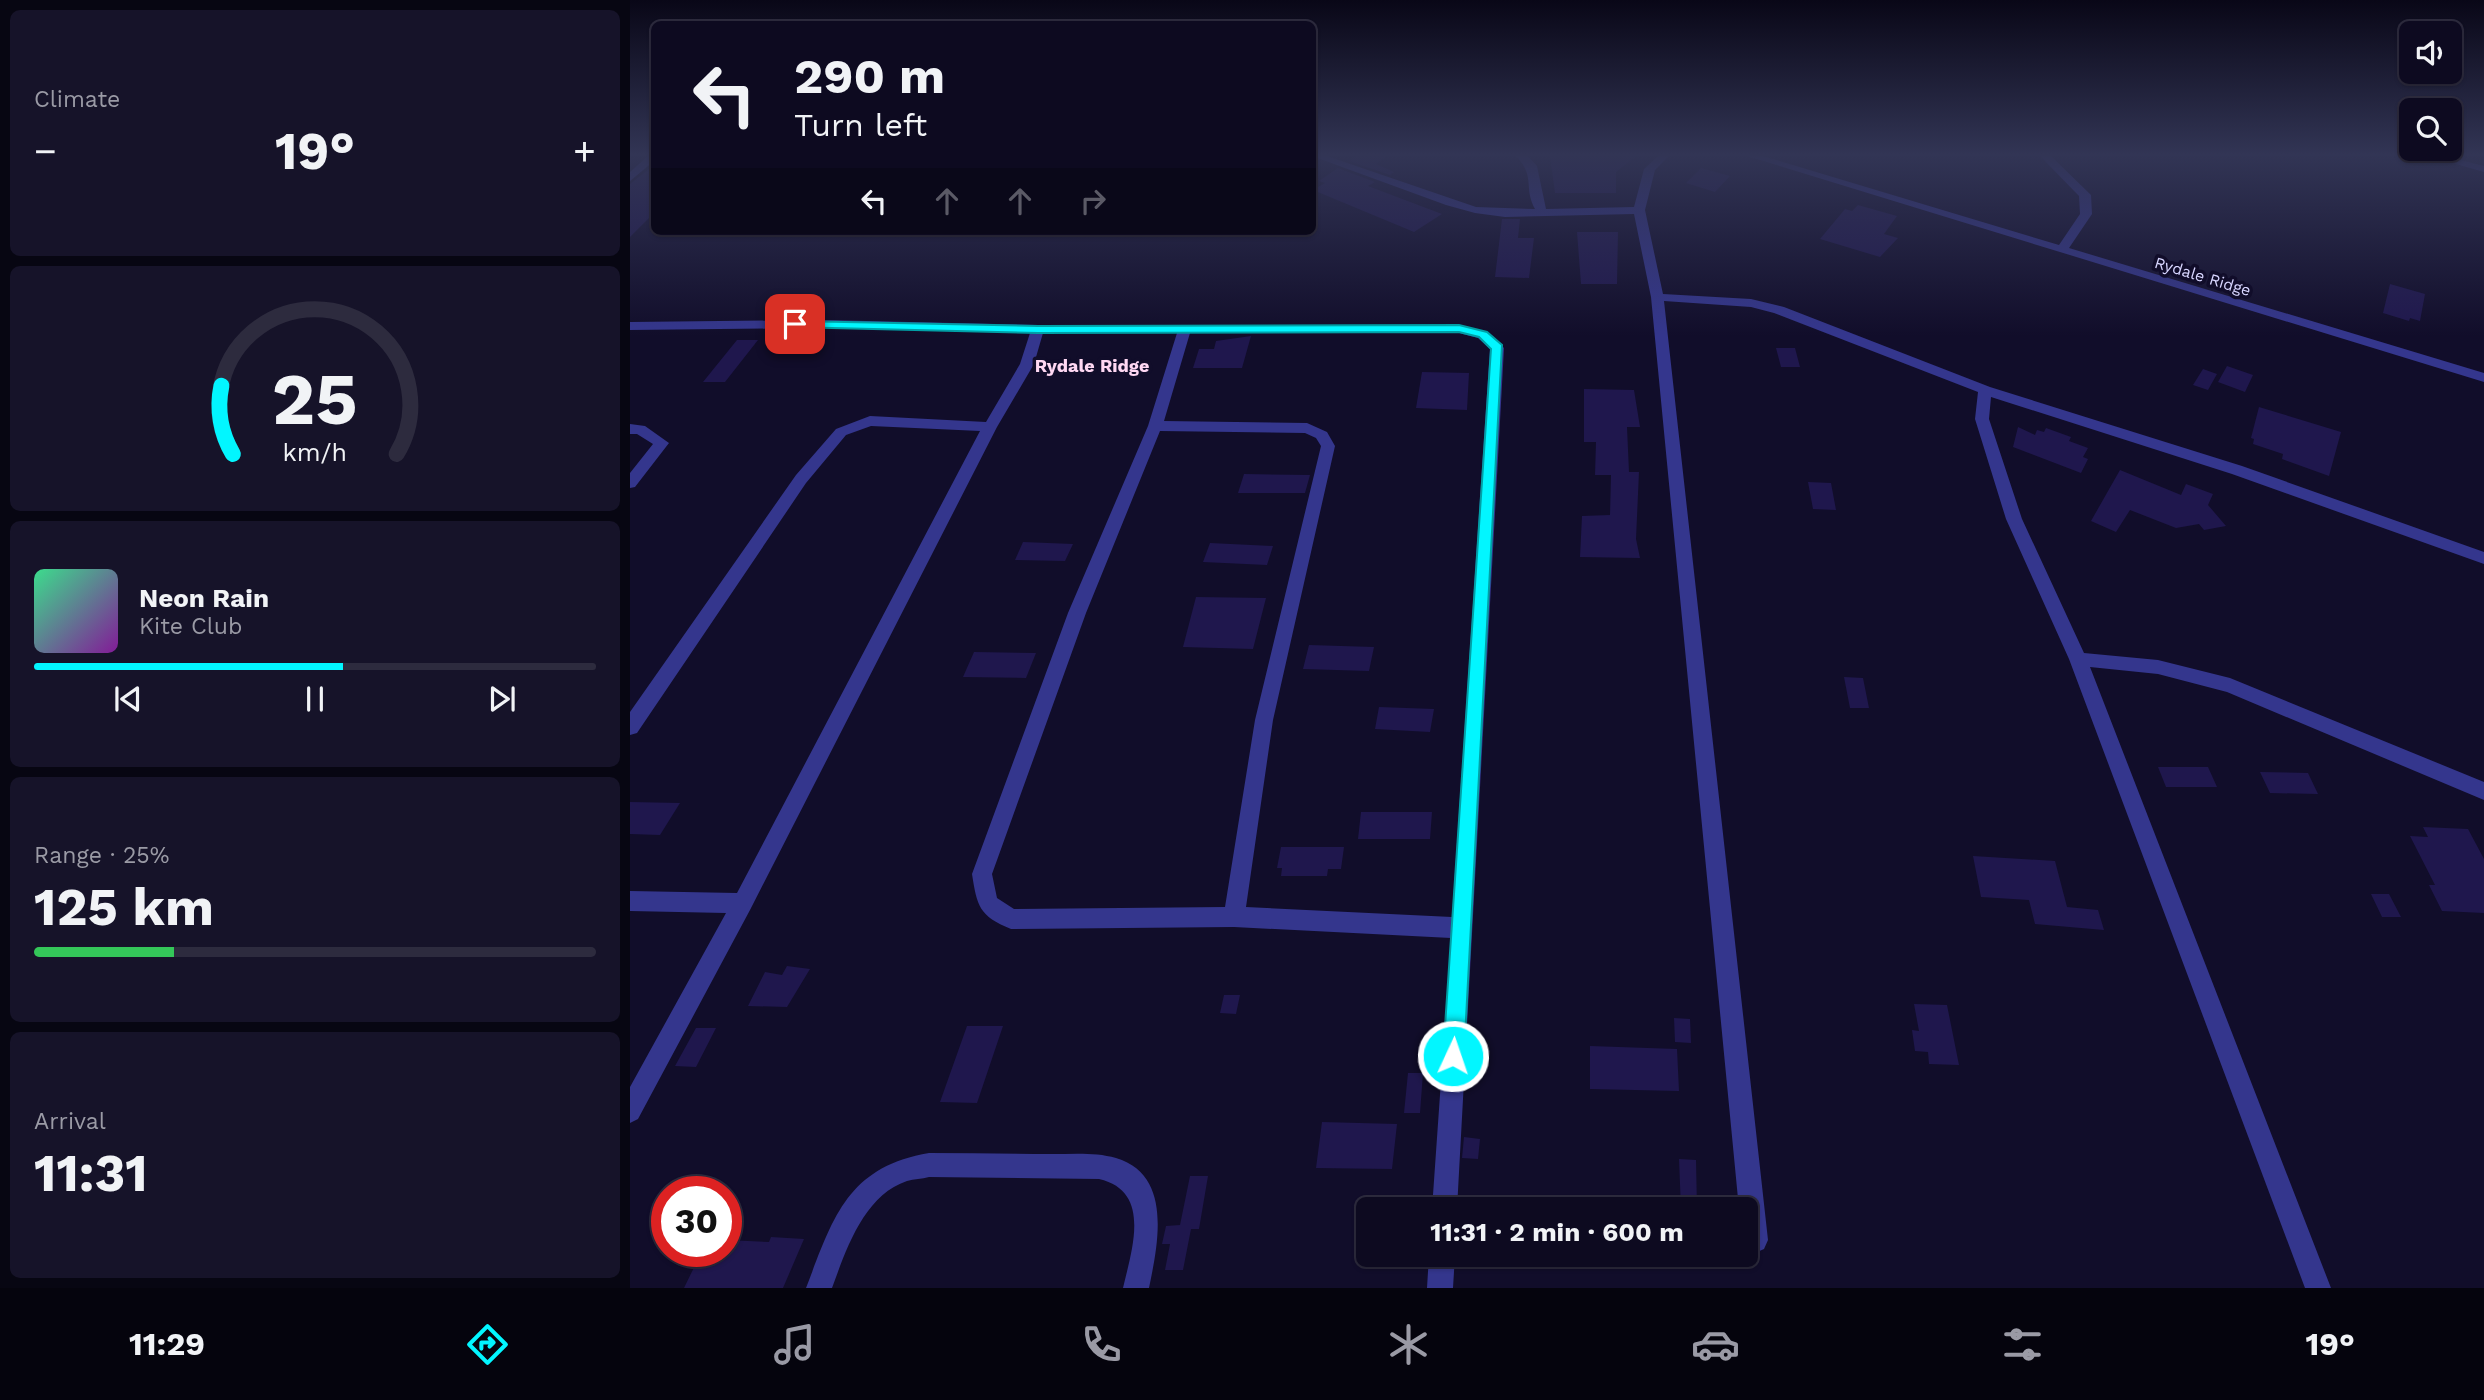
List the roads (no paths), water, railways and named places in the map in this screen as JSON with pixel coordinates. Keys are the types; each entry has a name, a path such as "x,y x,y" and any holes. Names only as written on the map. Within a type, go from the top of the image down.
{"street":[{"path":"1640,216 1657,297 1751,1197"},
{"name":"Rydale Ridge","path":"1950,216 2484,378"},
{"path":"2062,250 2085,216"},
{"path":"1657,297 1751,303 1779,310 1985,390 2237,470 2484,558"},
{"path":"630,327 823,324 1038,329 1459,329 1483,335 1497,348 1446,1197"},
{"path":"630,1111 743,903 990,427 1027,364 1038,329"},
{"path":"1185,329 1155,426 1077,613 982,874 987,904 1012,919 1234,918 1461,928"},
{"path":"1985,390 1982,419 2014,519 2078,659 2318,1288"},
{"path":"630,726 801,479 841,432 870,421 990,427"},
{"path":"1155,426 1307,428 1322,435 1328,446 1264,719 1234,918"},
{"path":"630,429 640,429 662,443 630,483"},
{"path":"2078,659 2158,667 2230,685 2484,791"},
{"path":"630,901 743,903"},
{"path":"819,1288 837,1240 853,1211 878,1183 902,1170 929,1165 1099,1167 1120,1172 1135,1184 1145,1207 1146,1239 1136,1288"},
{"path":"1440,1288 1441,1267"}],"district":[{"name":"Rydale Ridge","path":"1092,366"}]}
